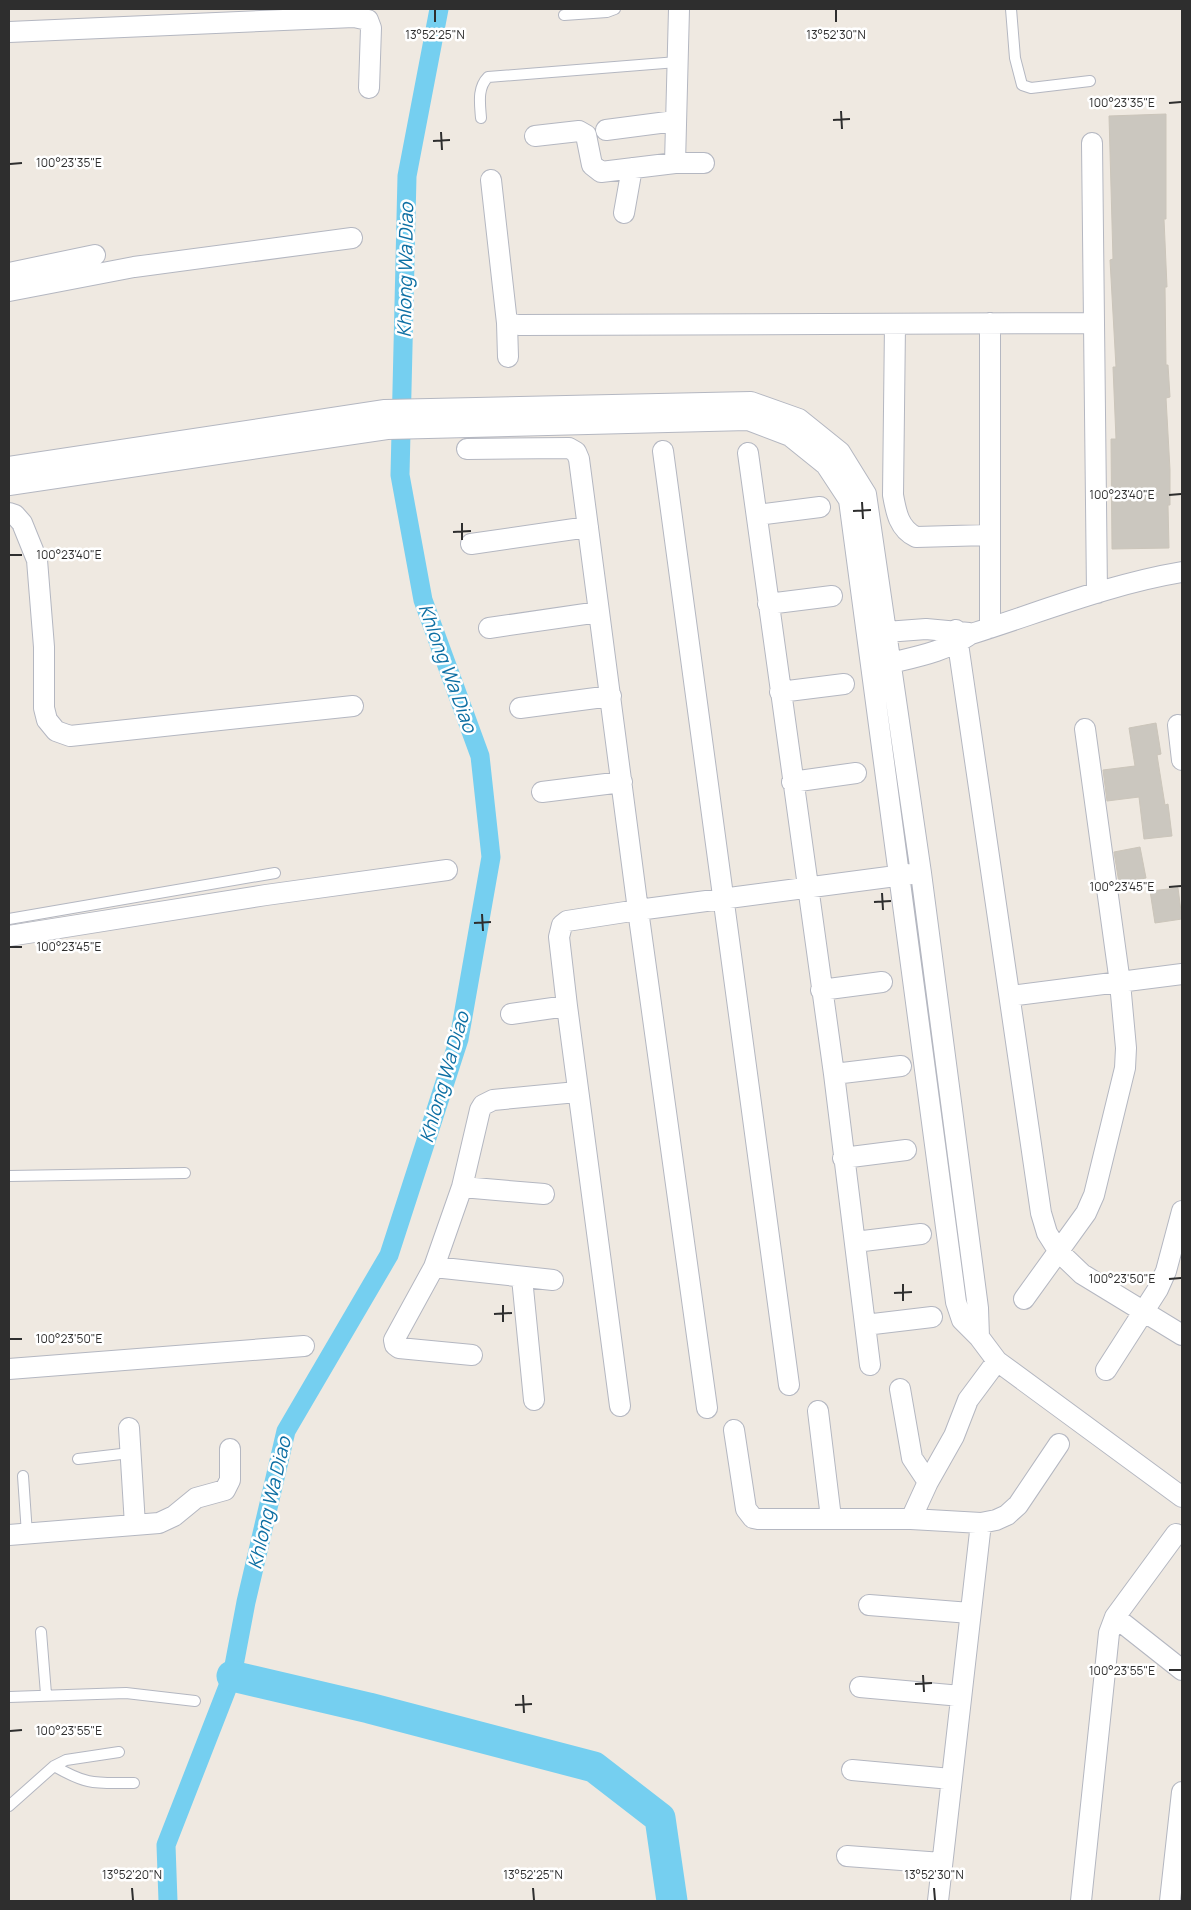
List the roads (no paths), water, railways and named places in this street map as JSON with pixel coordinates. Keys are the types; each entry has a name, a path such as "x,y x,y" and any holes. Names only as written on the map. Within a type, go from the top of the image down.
{"street":[{"path":"676,164 675,122 679,9"},
{"path":"9,32 354,17 368,20 371,28 369,88"},
{"path":"606,130 675,122"},
{"path":"534,136 579,131 586,135 592,165 601,172 704,163"},
{"path":"1092,143 1097,592"},
{"path":"624,213 632,168"},
{"path":"491,180 507,323 508,357"},
{"path":"9,291 134,267 352,238"},
{"path":"9,273 95,254"},
{"path":"507,323 519,326 1094,323"},
{"path":"990,323 990,628"},
{"path":"895,324 893,495 896,513 906,532 916,537 989,535"},
{"path":"9,485 107,462 389,419 612,413 751,402 799,419 840,452 866,494 884,648 900,875 956,1302 962,1320 979,1337 997,1361 1182,1497"},
{"path":"467,449 569,448 576,452 579,459 638,910 708,1408"},
{"path":"663,450 725,898 789,1385"},
{"path":"748,453 792,782 834,1074 870,1365"},
{"path":"9,467 107,462"},
{"path":"757,515 820,507"},
{"path":"9,513 15,515 22,522 37,560 44,647 44,708 47,720 56,731 70,736 353,706"},
{"path":"471,544 588,527"},
{"path":"884,648 931,654 962,636 1097,592 1149,577 1182,572"},
{"path":"768,604 832,596"},
{"path":"489,628 599,612"},
{"path":"884,648 926,629 962,636"},
{"path":"962,636 1010,996 1041,1213 1047,1234 1059,1252 1082,1274 1180,1333"},
{"path":"884,648 921,873 976,1298 979,1337"},
{"path":"780,692 844,684"},
{"path":"520,708 611,696"},
{"path":"1178,726 1182,760"},
{"path":"1024,1299 1086,1213 1094,1195 1125,1068 1126,1048 1120,983 1085,729"},
{"path":"792,782 856,773"},
{"path":"542,792 622,782"},
{"path":"9,936 266,895 446,870"},
{"path":"620,1406 566,1006 560,937 562,924 567,921 638,910 921,873"},
{"path":"1010,996 1182,974"},
{"path":"821,990 882,982"},
{"path":"511,1014 566,1006"},
{"path":"834,1074 901,1066"},
{"path":"472,1355 399,1348 395,1345 396,1336 434,1267 462,1187 480,1110 483,1105 493,1100 577,1092"},
{"path":"844,1158 906,1150"},
{"path":"462,1187 544,1194"},
{"path":"1106,1370 1145,1311 1166,1271 1182,1211"},
{"path":"855,1242 921,1234"},
{"path":"434,1267 553,1280"},
{"path":"522,1278 534,1400"},
{"path":"865,1325 932,1317"},
{"path":"9,1369 304,1346"},
{"path":"911,1519 928,1482 954,1436 968,1400 997,1361"},
{"path":"900,1389 912,1458 928,1482"},
{"path":"818,1411 831,1518"},
{"path":"129,1428 134,1525"},
{"path":"734,1430 746,1509 749,1515 758,1519 911,1519 981,1523 1007,1515 1018,1505 1059,1444"},
{"path":"18,1534 159,1523 174,1516 196,1498 224,1490 230,1480 230,1449"},
{"path":"938,1901 981,1523"},
{"path":"1081,1901 1109,1633 1115,1617 1176,1534"},
{"path":"869,1605 970,1613"},
{"path":"1115,1617 1182,1670"},
{"path":"860,1687 961,1696"},
{"path":"852,1770 951,1779"},
{"path":"1170,1901 1182,1792"},
{"path":"847,1856 942,1863"}],"lane":[{"path":"564,15 607,12 615,9"},
{"path":"1011,9 1015,58 1022,85 1030,88 1090,81"},
{"path":"481,118 480,91 482,83 488,77 677,62"},
{"path":"9,918 275,873"},
{"path":"9,1176 185,1173"},
{"path":"78,1459 130,1453"},
{"path":"18,1534 22,1476"},
{"path":"41,1632 46,1694"},
{"path":"9,1697 46,1694 126,1693 195,1700"},
{"path":"9,1806 54,1766 66,1760 119,1752"},
{"path":"54,1766 78,1780 91,1784 134,1783"}],"waterway":[{"name":"Khlong Wa Diao","path":"168,1901 166,1845 232,1676 246,1602 286,1431 389,1255 459,1039 491,857 480,756 423,600 400,475 407,176 439,9"},
{"path":"232,1676 369,1708 594,1767 660,1818 672,1901"}]}
